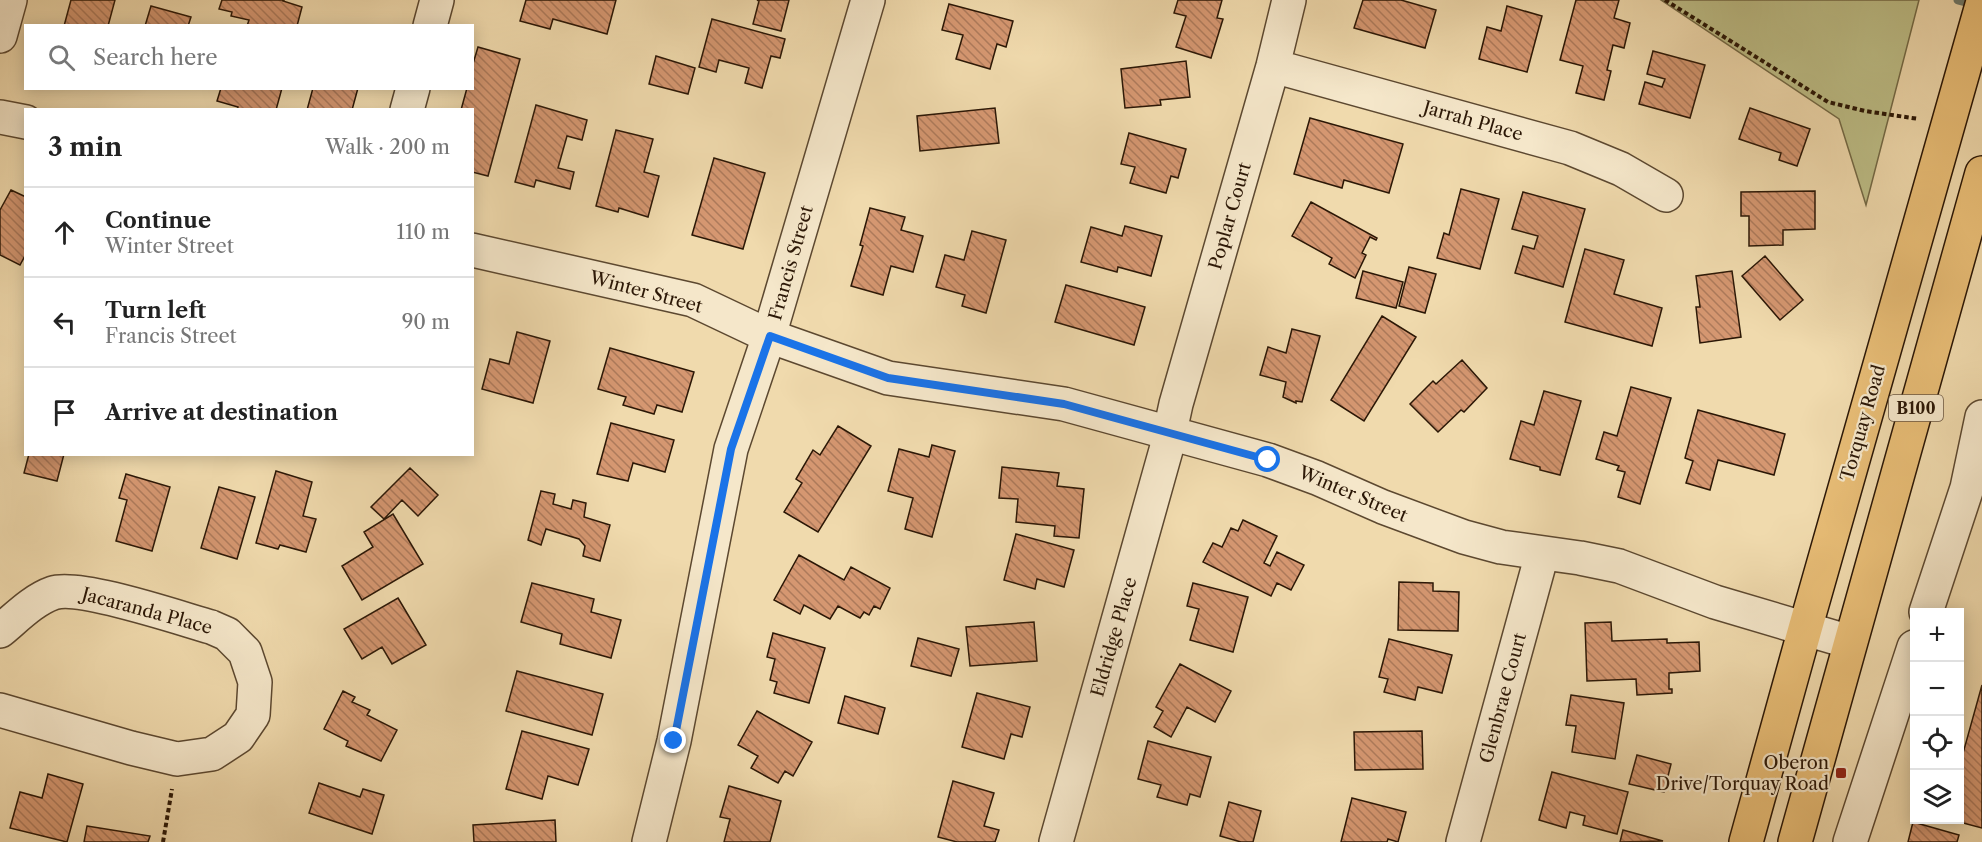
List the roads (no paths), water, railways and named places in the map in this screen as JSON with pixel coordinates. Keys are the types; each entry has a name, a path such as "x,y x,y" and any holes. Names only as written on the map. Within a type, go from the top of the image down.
{"main road":[{"name":"Torquay Road","path":"1746,842 1805,629 1937,117 1982,5"},
{"name":"B100","path":"1795,842 1982,173"}],"street":[{"path":"0,36 10,0"},
{"path":"431,24 437,0"},
{"name":"Francis Street","path":"649,842 674,741 731,449 770,336 868,0"},
{"name":"Poplar Court","path":"1170,432 1176,404 1273,66 1289,0"},
{"name":"Jarrah Place","path":"1273,66 1570,148 1621,169 1666,195"},
{"path":"408,108 412,90"},
{"path":"0,117 24,122"},
{"name":"Winter Street","path":"474,250 693,300 770,336 888,378 1064,404 1170,432 1268,460 1317,478 1403,515 1464,537 1501,547 1619,566 1714,602 1850,642"},
{"path":"1927,608 1967,488 1982,417"},
{"name":"Eldridge Place","path":"1056,842 1170,432"},
{"name":"Glenbrae Court","path":"1463,842 1542,554"},
{"name":"Jacaranda Place","path":"0,631 53,593 76,591 211,627 227,634 245,652 255,682 253,715 238,737 212,754 177,759 130,748 0,710"},
{"path":"1850,842 1910,659"}],"waterway":[{"path":"1958,0 1977,5"}],"place":[{"name":"Oberon Drive/Torquay Road","path":"1841,773"}]}
